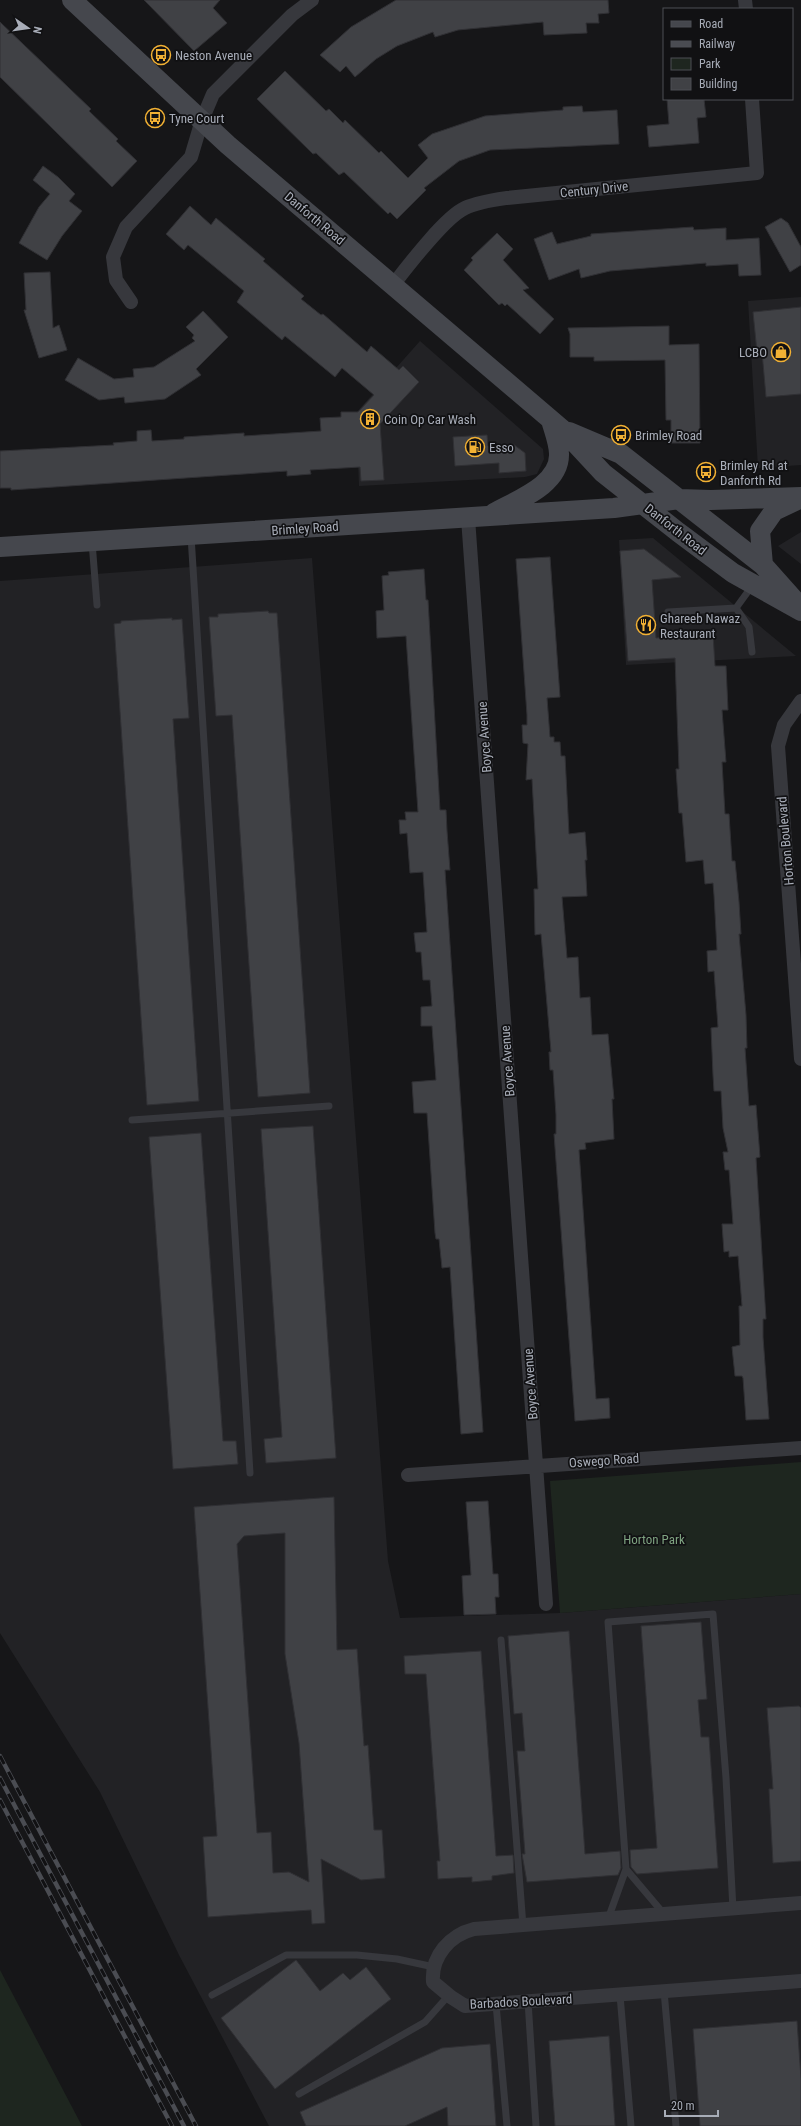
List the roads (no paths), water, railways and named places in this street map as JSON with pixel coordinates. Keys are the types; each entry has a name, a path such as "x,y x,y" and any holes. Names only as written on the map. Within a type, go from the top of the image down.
{"main road":[{"name":"Danforth Road","path":"72,0 228,145 557,425 603,473 733,573 801,611"},
{"name":"Danforth Road","path":"557,425 621,454 763,565 801,608"},
{"path":"489,516 543,484 556,471 559,454 557,425"},
{"path":"763,565 760,531 774,511 801,497"},
{"name":"Brimley Road","path":"0,548 468,518 644,504 679,499 711,500 801,497"}],"street":[{"path":"131,302 116,280 113,256 126,227 191,157 202,120 213,94 292,15 312,0"},
{"name":"Century Drive","path":"394,286 420,252 449,221 463,208 481,202 507,198 757,173 752,100"},
{"name":"Boyce Avenue","path":"468,518 546,1604"},
{"name":"Horton Boulevard","path":"801,701 784,725 778,746 801,1058"},
{"name":"Oswego Road","path":"408,1475 536,1464 801,1448"},
{"path":"434,1966 437,1955 456,1935 474,1929 801,1903"},
{"name":"Barbados Boulevard","path":"434,1966 433,1982 465,2006 801,1981"}],"lane":[{"path":"191,536 250,1473"},
{"path":"92,542 97,606"},
{"path":"736,608 753,584"},
{"path":"668,612 736,608"},
{"path":"736,608 750,627 752,652"},
{"path":"132,1120 329,1106"},
{"path":"608,1919 623,1881 626,1869 608,1622 713,1614 726,1778 733,1909"},
{"path":"501,1640 523,1926"},
{"path":"626,1869 664,1914"},
{"path":"212,1995 286,1955 357,1955 397,1959 434,1966"},
{"path":"664,1991 676,2126"},
{"path":"300,2094 425,2022 449,1995"},
{"path":"620,1995 631,2126"},
{"path":"528,2001 536,2126"},
{"path":"496,2004 507,2126"}],"railway":[{"path":"0,1756 196,2126"},
{"path":"0,1778 184,2126"},
{"path":"0,1800 172,2126"}],"place":[{"name":"Neston Avenue","path":"161,55"},
{"name":"Tyne Court","path":"155,118"},
{"name":"LCBO","path":"781,352"},
{"name":"Coin Op Car Wash","path":"370,419"},
{"name":"Brimley Road","path":"621,435"},
{"name":"Esso","path":"475,447"},
{"name":"Brimley Rd at Danforth Rd","path":"706,472"},
{"name":"Ghareeb Nawaz Restaurant","path":"646,625"}],"park label":[{"name":"Horton Park","path":"654,1539"}]}
